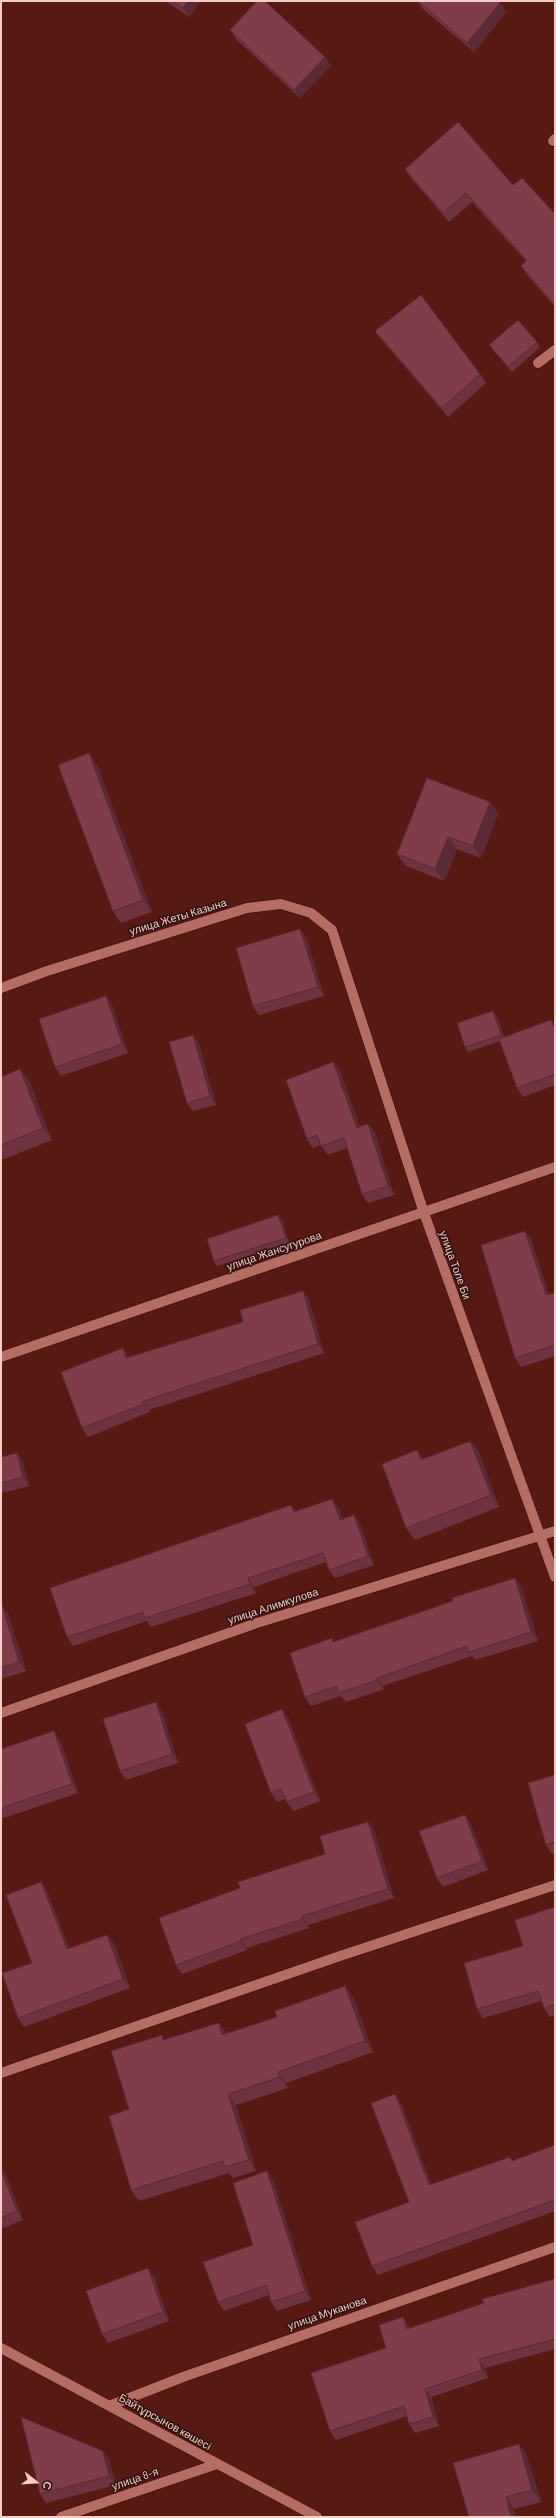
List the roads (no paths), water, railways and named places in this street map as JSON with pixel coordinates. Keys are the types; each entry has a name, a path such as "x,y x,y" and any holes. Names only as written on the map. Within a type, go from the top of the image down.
{"street":[{"path":"538,363 555,350"},
{"name":"улица Жеты Казына","path":"1,988 47,971 247,908 281,904 311,913 332,930 342,958"},
{"name":"улица Толе Би","path":"342,958 424,1213 555,1577"},
{"name":"улица Жансугурова","path":"1,1357 555,1167"},
{"name":"улица Алимкулова","path":"1,1712 257,1623 555,1531"},
{"path":"1,2073 340,1956 555,1885"},
{"name":"улица Муканова","path":"109,2406 183,2377 555,2247"},
{"name":"Байтұрсынов көшесі","path":"1,2348 317,2517"},
{"name":"улица 8-я","path":"61,2517 217,2464"}]}
